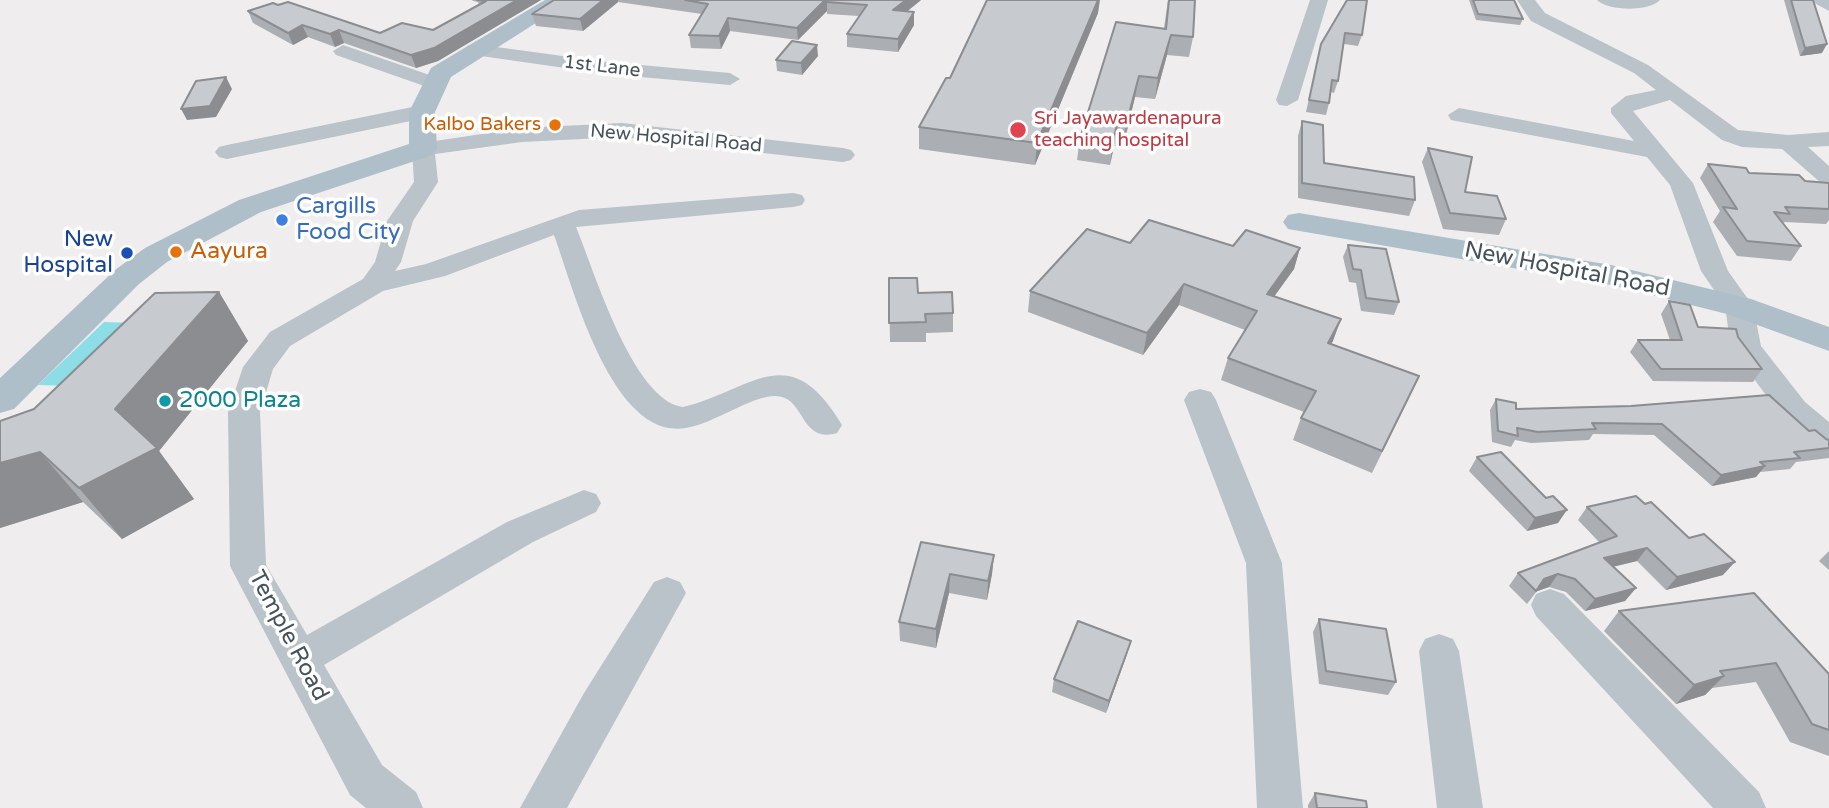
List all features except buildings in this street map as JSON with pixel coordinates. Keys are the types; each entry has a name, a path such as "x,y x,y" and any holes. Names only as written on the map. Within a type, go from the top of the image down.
{"main road":[{"path":"423,149 422,111 440,73 474,50 561,0"},
{"name":"New Hospital Road","path":"0,400 127,277 156,255 250,206 423,149"},
{"name":"New Hospital Road","path":"1299,222 1611,275 1739,306 1829,340"}],"street":[{"path":"1287,100 1319,0"},
{"path":"1526,0 1538,17 1641,69 1730,135 1742,140 1788,142 1829,139"},
{"path":"1606,0 1651,0"},
{"path":"1818,0 1829,6"},
{"name":"1st Lane","path":"474,50 607,68 730,79"},
{"path":"343,51 434,83"},
{"path":"1666,88 1666,95 1634,101 1622,108 1622,113 1651,151 1681,183 1715,271 1739,306 1746,348 1794,410 1829,440"},
{"path":"227,152 422,111"},
{"path":"1459,115 1651,151"},
{"name":"New Hospital Road","path":"423,149 522,135 622,130 843,155"},
{"path":"1788,142 1829,178"},
{"path":"373,285 388,262 400,220 426,182 423,149"},
{"path":"373,285 435,270 579,218 793,200"},
{"path":"562,223 621,368 645,403 662,415 684,420 762,388 781,386 798,391 826,425"},
{"name":"Temple Road","path":"373,285 280,339 258,367 244,412 248,566 366,780 400,808"},
{"path":"1200,400 1264,563 1280,808"},
{"path":"300,659 520,532 584,503"},
{"path":"543,808 599,706 667,593"},
{"path":"1550,605 1743,808"},
{"path":"1439,651 1460,808"}],"water":[{"path":"104,322 137,323 74,386 38,385"}],"place":[{"name":"Kalbo Bakers","path":"555,125"},
{"name":"Sri Jayawardenapura teaching hospital","path":"1018,130"},
{"name":"Cargills Food City","path":"282,220"},
{"name":"Aayura","path":"176,252"},
{"name":"New Hospital","path":"127,253"},
{"name":"2000 Plaza","path":"165,401"}]}
